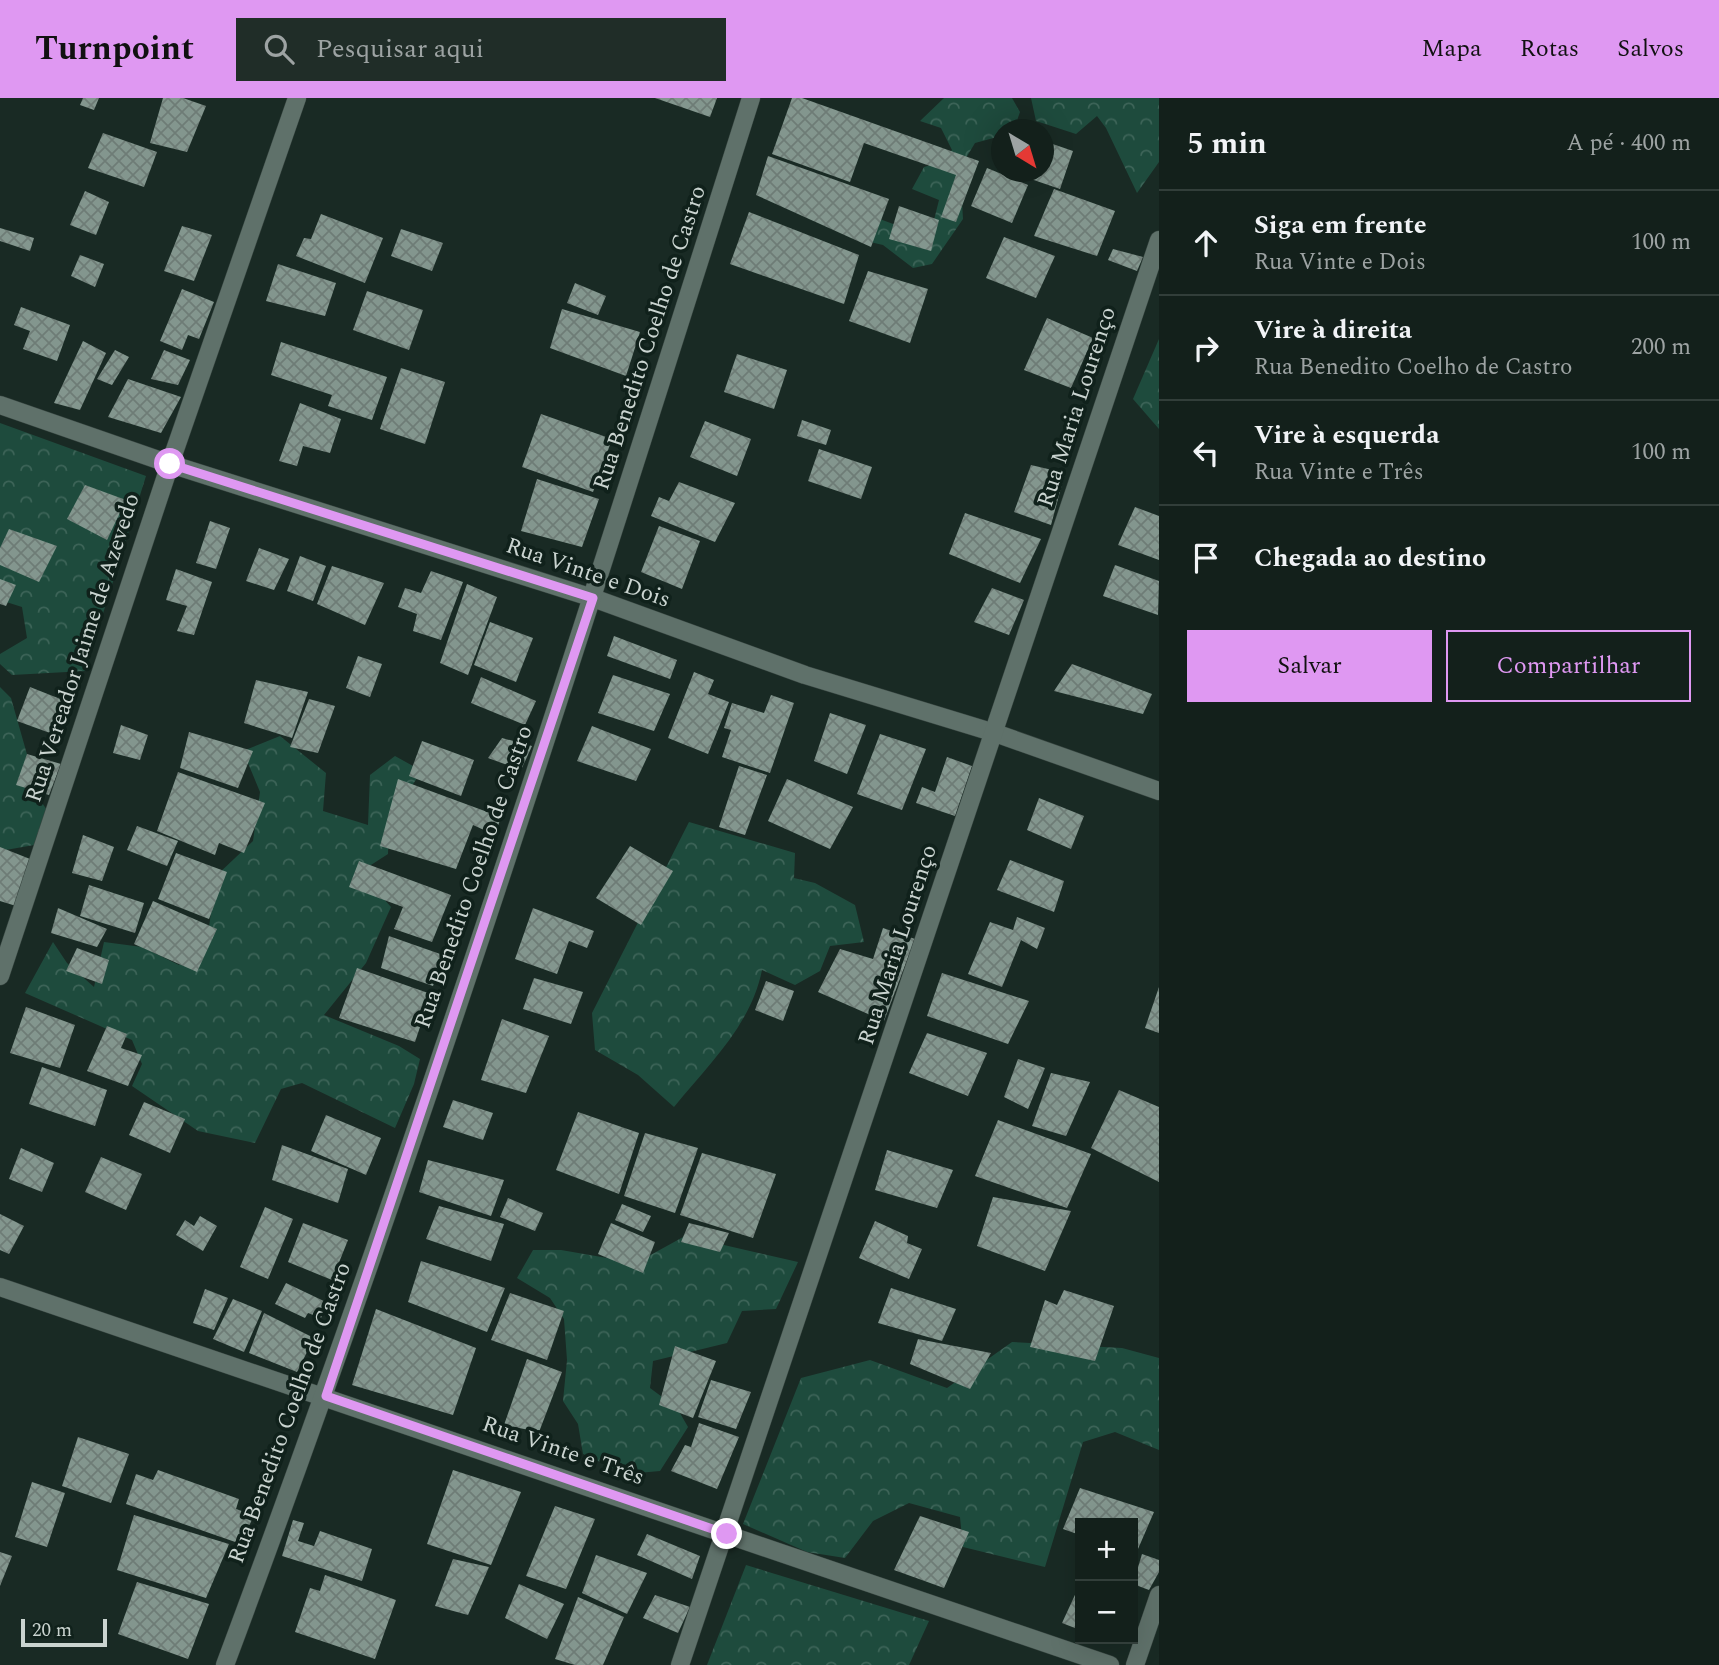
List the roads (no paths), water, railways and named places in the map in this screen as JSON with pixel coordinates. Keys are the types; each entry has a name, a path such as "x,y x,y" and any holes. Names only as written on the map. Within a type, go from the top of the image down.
{"street":[{"name":"Rua Vereador Jaime de Azevedo","path":"0,976 170,464 297,98"},
{"name":"Rua Benedito Coelho de Castro","path":"225,1665 326,1396 593,598 751,98"},
{"name":"Rua Maria Lourenço","path":"680,1665 727,1534 1159,240"},
{"name":"Rua Vinte e Dois","path":"0,405 170,464 593,598 806,676 995,733 1159,791"},
{"name":"Rua Vinte e Três","path":"0,1287 1110,1665"},
{"path":"1135,1665 1159,1595"}]}
